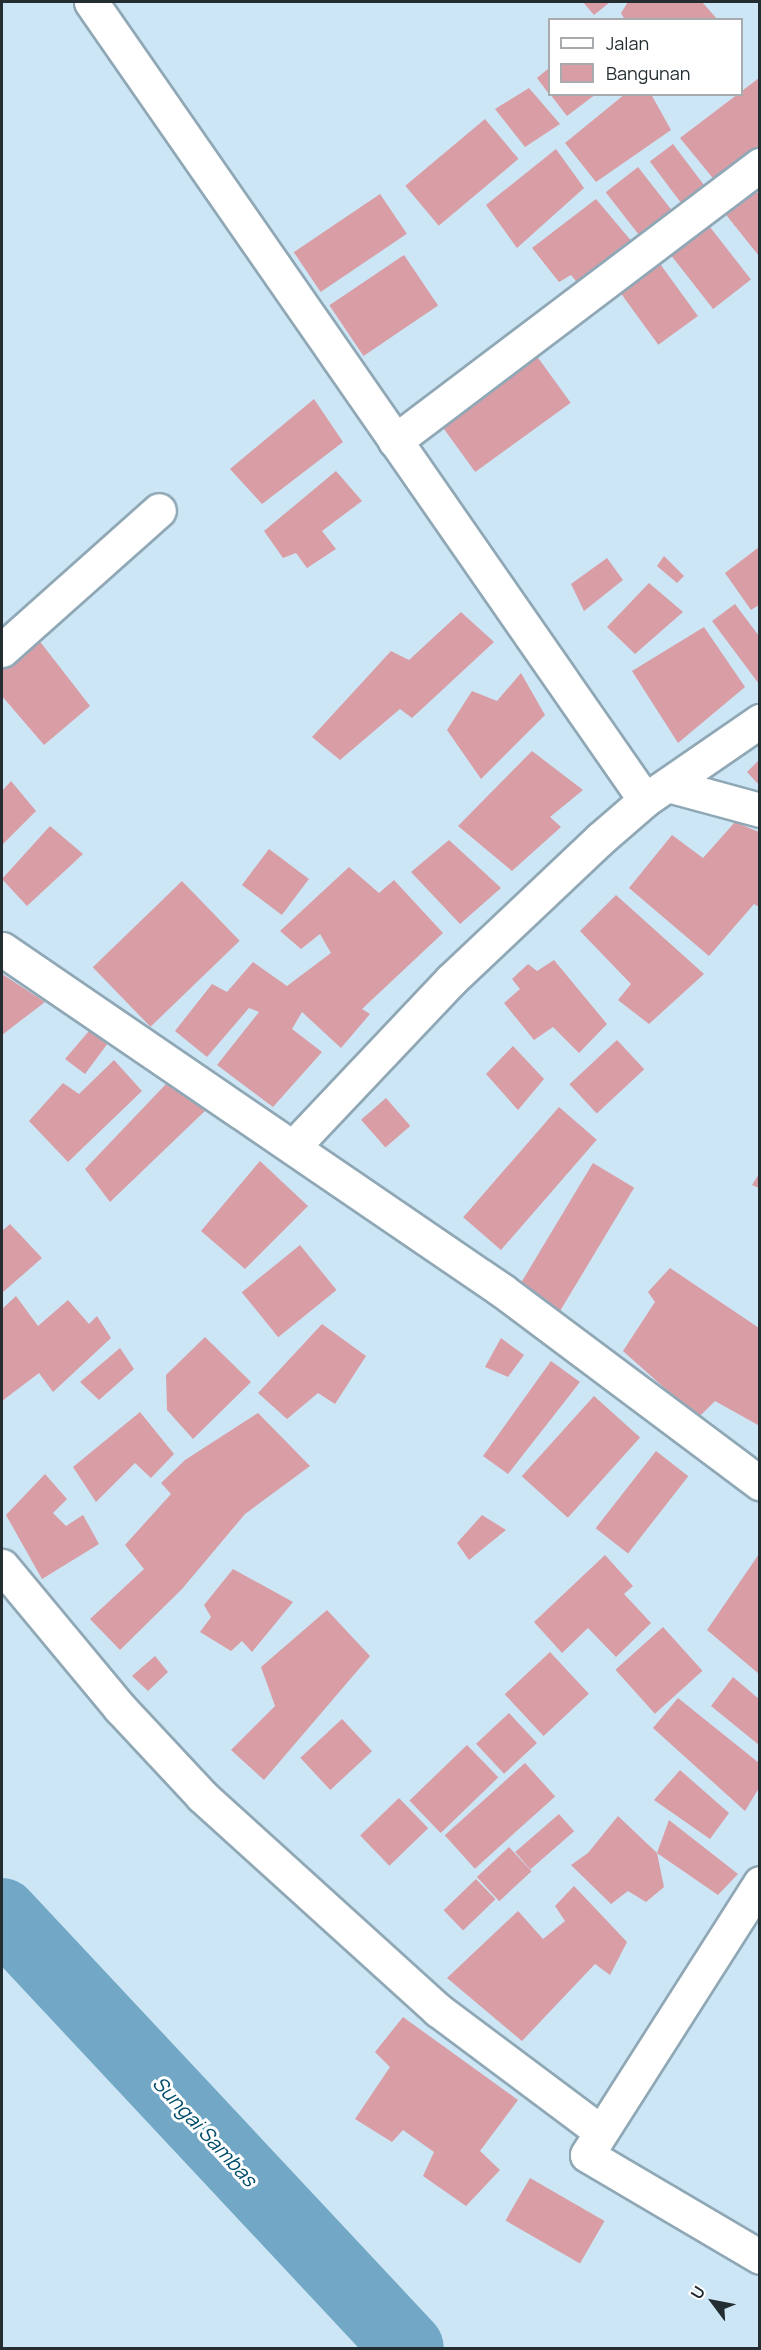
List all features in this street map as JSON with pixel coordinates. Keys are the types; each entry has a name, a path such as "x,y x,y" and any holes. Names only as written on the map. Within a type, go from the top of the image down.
{"street":[{"path":"91,2 395,441 657,793 759,810"},
{"path":"395,441 759,165"},
{"path":"2,650 159,510"},
{"path":"293,1147 451,980 657,793 759,721"},
{"path":"2,949 503,1291 759,1483"},
{"path":"2,1566 202,1796 438,2010 600,2131"},
{"path":"759,1883 600,2131 587,2155 759,2257"}],"building":[{"path":"583,2 610,2 594,15"},
{"path":"628,2 702,2 716,18 624,18 621,13"},
{"path":"548,69 548,93 537,78"},
{"path":"759,78 759,148 716,182 680,138 735,96 743,96 743,90"},
{"path":"529,88 560,124 525,147 495,109"},
{"path":"552,96 593,96 567,116"},
{"path":"623,96 652,96 671,130 596,182 565,143"},
{"path":"485,119 518,159 439,226 405,186"},
{"path":"673,144 705,186 682,204 650,161"},
{"path":"556,149 584,188 517,248 486,205"},
{"path":"638,167 673,212 641,237 606,192"},
{"path":"755,189 759,195 759,256 723,211"},
{"path":"380,194 407,234 321,292 294,252"},
{"path":"596,199 633,243 580,286 571,275 559,282 532,248"},
{"path":"706,222 751,280 713,309 668,252"},
{"path":"404,255 438,306 363,356 329,305"},
{"path":"655,257 698,316 658,345 615,286"},
{"path":"536,355 571,403 475,472 441,424"},
{"path":"314,399 343,442 262,504 230,469"},
{"path":"336,471 362,501 322,531 336,549 307,568 296,553 283,558 264,531"},
{"path":"759,547 759,605 751,610 725,573"},
{"path":"664,556 684,576 677,583 657,566"},
{"path":"607,558 623,580 584,611 571,584"},
{"path":"649,583 683,612 635,654 607,627"},
{"path":"735,604 759,636 759,684 712,621"},
{"path":"461,612 494,642 412,718 400,709 340,760 312,737 391,651 409,660"},
{"path":"704,627 745,687 678,743 632,671"},
{"path":"38,639 90,706 44,745 2,696 2,669"},
{"path":"521,673 545,715 481,779 447,730 472,691 497,701"},
{"path":"532,751 583,790 550,817 561,827 512,871 458,826"},
{"path":"759,760 759,785 747,772"},
{"path":"11,781 36,811 2,845 2,791"},
{"path":"735,822 759,832 759,907 754,904 709,956 629,888 672,835 703,858"},
{"path":"50,826 83,854 27,906 2,879"},
{"path":"449,840 501,888 460,924 411,872"},
{"path":"269,849 309,879 282,915 242,885"},
{"path":"349,867 379,893 394,880 443,933 362,1009 370,1014 341,1048 302,1012 292,1029 322,1052 273,1107 217,1065 259,1012 249,1008 207,1057 175,1031 212,984 227,992 253,962 287,986 331,953 320,934 301,949 280,931"},
{"path":"182,881 240,941 150,1027 93,967"},
{"path":"616,895 704,974 649,1024 618,1000 631,984 580,931"},
{"path":"554,960 607,1024 579,1053 553,1027 534,1040 504,1003 520,989 512,979 528,964 537,971"},
{"path":"2,974 45,1002 2,1035"},
{"path":"89,1031 108,1043 85,1074 65,1059"},
{"path":"617,1040 644,1069 597,1114 569,1084"},
{"path":"513,1046 544,1079 518,1110 486,1074"},
{"path":"114,1060 142,1091 68,1162 29,1121 63,1083 79,1094"},
{"path":"167,1083 207,1109 110,1202 85,1169"},
{"path":"386,1098 410,1126 385,1148 361,1120"},
{"path":"559,1107 597,1140 501,1250 463,1217"},
{"path":"260,1161 308,1206 245,1269 201,1231"},
{"path":"593,1163 634,1188 559,1313 518,1288"},
{"path":"759,1174 759,1188 752,1185"},
{"path":"10,1224 42,1258 2,1293 2,1231"},
{"path":"300,1245 337,1290 278,1337 242,1292"},
{"path":"670,1268 759,1328 758,1425 715,1401 698,1418 623,1351 655,1302 648,1292"},
{"path":"16,1296 38,1326 68,1300 89,1324 97,1316 111,1338 53,1392 39,1373 2,1401 2,1309"},
{"path":"322,1324 366,1356 335,1404 318,1393 287,1419 258,1393"},
{"path":"205,1337 251,1382 193,1439 167,1410 166,1375"},
{"path":"501,1338 524,1355 508,1377 485,1367"},
{"path":"120,1348 134,1369 99,1400 80,1382"},
{"path":"551,1361 580,1382 508,1474 483,1456"},
{"path":"594,1396 640,1437 568,1518 522,1476"},
{"path":"140,1412 174,1454 151,1478 135,1463 96,1502 73,1467"},
{"path":"258,1413 310,1466 245,1514 182,1589 120,1650 90,1619 144,1569 125,1545 171,1494 161,1483 185,1460"},
{"path":"656,1451 688,1476 628,1553 596,1528"},
{"path":"45,1474 67,1499 53,1513 66,1526 83,1515 99,1544 42,1579 6,1515"},
{"path":"482,1515 506,1530 469,1560 457,1543"},
{"path":"759,1554 759,1674 707,1630"},
{"path":"605,1555 633,1586 624,1594 651,1623 616,1657 588,1628 562,1653 534,1622"},
{"path":"233,1569 293,1602 252,1652 242,1641 231,1651 200,1632 211,1617 204,1605"},
{"path":"327,1610 370,1656 264,1780 231,1750 275,1706 261,1667"},
{"path":"663,1627 702,1671 655,1714 615,1670"},
{"path":"550,1652 589,1694 544,1736 505,1694"},
{"path":"155,1656 168,1672 148,1691 132,1676"},
{"path":"733,1677 759,1699 759,1745 711,1706"},
{"path":"678,1698 759,1763 759,1788 745,1811 653,1728"},
{"path":"509,1713 537,1743 504,1774 476,1744"},
{"path":"342,1719 372,1751 330,1790 300,1758"},
{"path":"467,1745 498,1777 441,1833 409,1801"},
{"path":"525,1763 555,1796 475,1869 445,1835"},
{"path":"680,1770 729,1813 710,1839 654,1800"},
{"path":"399,1798 428,1828 389,1866 360,1836"},
{"path":"559,1814 574,1831 530,1869 515,1852"},
{"path":"618,1816 657,1853 664,1887 646,1902 628,1891 611,1904 571,1865 588,1853"},
{"path":"669,1820 738,1874 718,1895 657,1853"},
{"path":"509,1847 532,1871 499,1901 477,1877"},
{"path":"476,1879 495,1899 463,1930 444,1910"},
{"path":"574,1886 627,1942 610,1975 595,1964 522,2041 447,1978 518,1911 543,1939 565,1921 555,1906"},
{"path":"403,2017 518,2100 480,2151 500,2170 466,2206 423,2176 434,2152 403,2130 392,2142 355,2119 390,2067 375,2052"},
{"path":"530,2178 604,2221 580,2263 506,2220"}],"waterway":[{"name":"Sungai Sambas","path":"2,1914 408,2348"}]}
